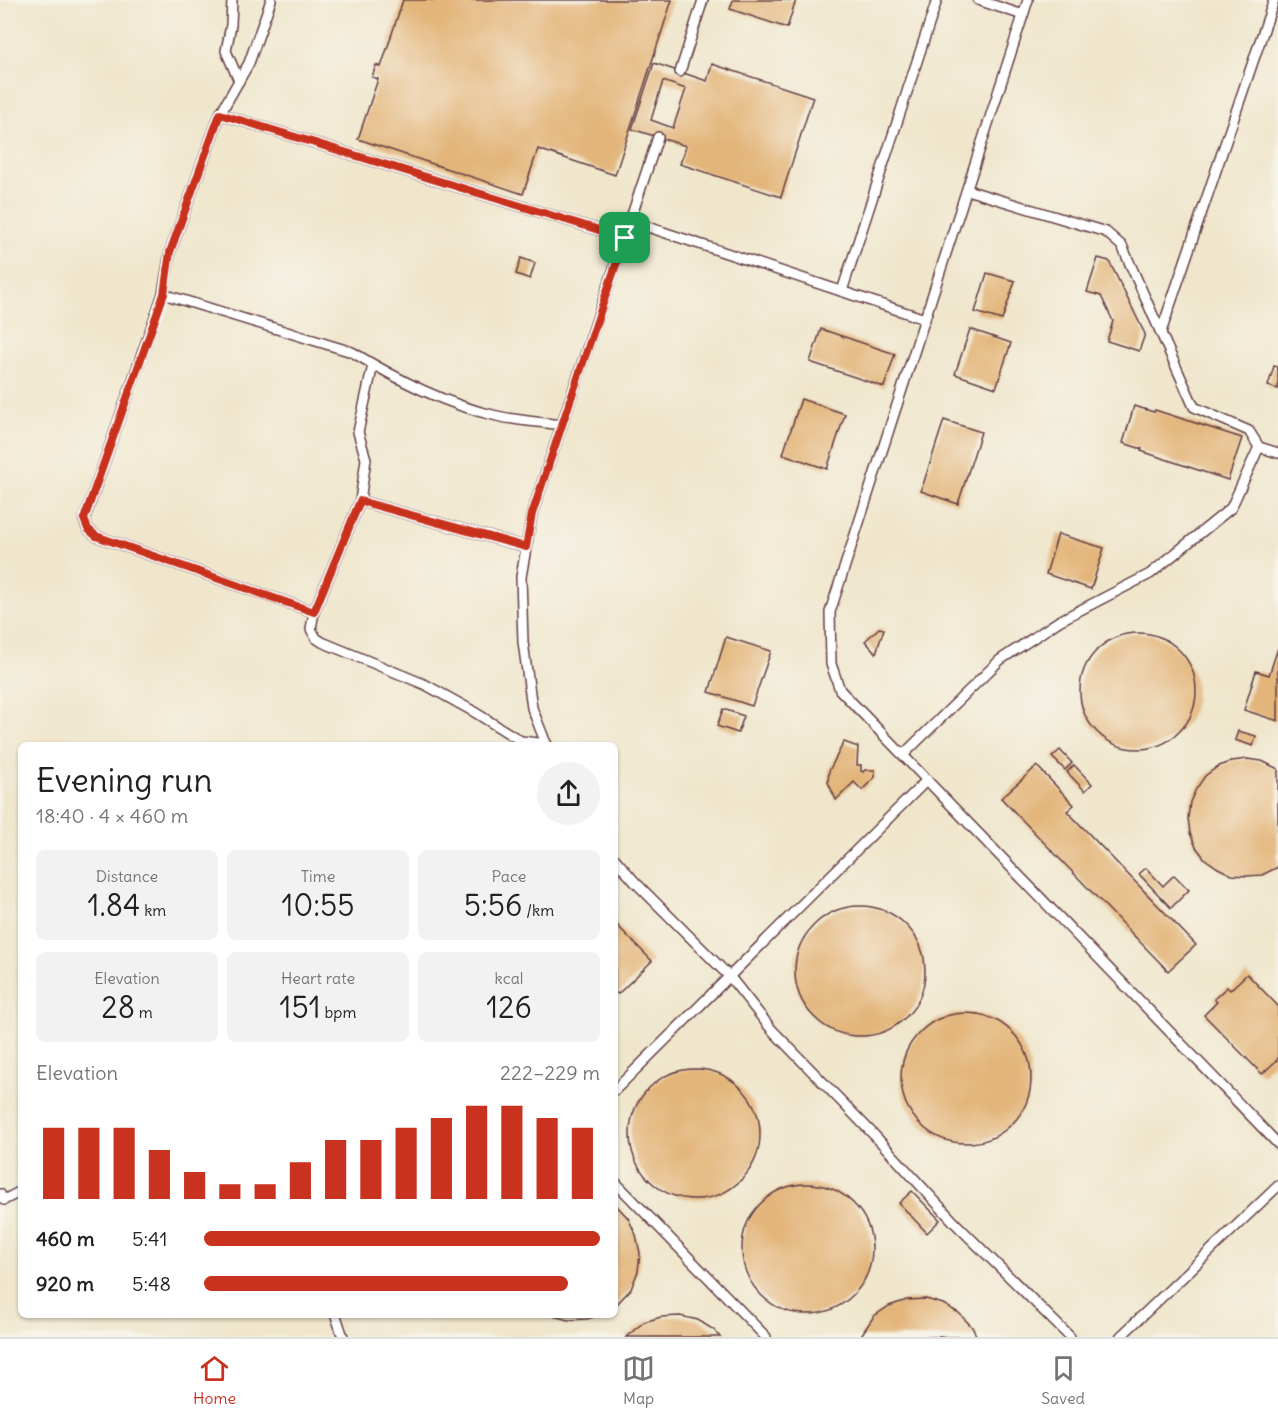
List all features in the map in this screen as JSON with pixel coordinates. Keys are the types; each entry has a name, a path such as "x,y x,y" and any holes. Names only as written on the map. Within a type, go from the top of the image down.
{"lane":[{"path":"232,0 231,26 226,51 239,81"},
{"path":"271,0 249,63 220,114 170,252 164,294 84,519 88,529 96,536 314,612"},
{"path":"680,72 703,0"},
{"path":"842,291 937,0"},
{"path":"978,0 1023,15"},
{"path":"1028,0 830,612 831,664 840,690 1278,1144"},
{"path":"1161,332 1274,0"},
{"path":"220,114 625,238"},
{"path":"546,742 532,708 523,642 521,577 532,514 658,137"},
{"path":"967,190 1106,232 1116,239 1122,246 1194,407 1249,431 1259,447 1278,453"},
{"path":"630,221 925,319"},
{"path":"164,294 352,352 373,365 459,405 498,416 562,424"},
{"path":"373,365 358,432 366,459 360,501 314,612 310,629 322,642 426,685 521,741 528,742"},
{"path":"903,755 1000,660 1059,621 1149,574 1230,508 1259,447"},
{"path":"360,501 526,547"},
{"path":"618,1087 927,780"},
{"path":"618,862 730,977 772,1030 955,1222 1070,1337"},
{"path":"618,1185 766,1337"},
{"path":"1120,1337 1278,1186"},
{"path":"0,1194 4,1200 18,1193"},
{"path":"337,1318 343,1337"}],"building":[{"path":"403,0 672,0 615,175 538,149 523,194 358,139 378,79 372,77 376,65 381,67"},
{"path":"733,0 796,0 787,28 730,9"},
{"path":"654,63 707,81 712,64 813,97 781,197 680,164 686,146 632,129","holes":["663,81 686,89 673,128 651,120"]},
{"path":"521,258 535,263 530,279 516,274"},
{"path":"1098,258 1109,261 1145,334 1139,351 1107,341 1113,321 1101,296 1087,292"},
{"path":"987,273 1015,281 1002,320 975,312"},
{"path":"821,329 895,354 884,387 810,362"},
{"path":"970,329 1011,343 996,388 955,374"},
{"path":"1274,366 1278,367 1278,389 1268,386"},
{"path":"801,399 845,414 827,469 783,454"},
{"path":"1134,406 1154,412 1155,410 1242,438 1228,480 1123,443"},
{"path":"944,420 981,432 958,504 921,491"},
{"path":"1058,534 1104,548 1091,589 1046,574"},
{"path":"879,628 884,629 876,653 865,641"},
{"path":"1138,633 1160,637 1179,650 1192,669 1196,691 1192,713 1179,732 1160,745 1138,749 1116,745 1097,732 1084,713 1080,691 1084,669 1097,650 1116,637"},
{"path":"726,637 771,651 752,706 709,692"},
{"path":"1278,648 1278,721 1244,710 1256,671 1269,675"},
{"path":"723,709 744,716 738,733 717,726"},
{"path":"1238,731 1256,736 1253,746 1235,740"},
{"path":"844,742 858,747 857,765 861,765 863,772 875,770 875,777 862,790 854,782 836,800 828,782 829,771"},
{"path":"1060,750 1072,763 1065,770 1052,757"},
{"path":"1247,759 1262,761 1278,769 1278,867 1262,875 1247,876 1232,875 1205,859 1190,833 1188,818 1190,802 1205,776 1217,767 1232,761"},
{"path":"1074,765 1092,784 1085,791 1067,772"},
{"path":"1037,766 1074,805 1067,811 1196,945 1168,971 1001,798"},
{"path":"1146,868 1163,886 1174,875 1189,890 1171,908 1139,874"},
{"path":"860,906 885,911 906,925 920,946 925,971 920,996 906,1017 885,1031 860,1036 835,1031 814,1017 800,996 795,971 800,946 814,925 835,911"},
{"path":"618,926 652,961 618,994"},
{"path":"1247,974 1278,1006 1278,1059 1262,1074 1204,1015 1217,1002 1214,999 1227,987 1230,990"},
{"path":"966,1013 991,1018 1012,1032 1026,1053 1031,1078 1026,1103 1012,1124 991,1138 966,1143 941,1138 920,1124 906,1103 901,1078 906,1053 920,1032 941,1018"},
{"path":"695,1069 720,1074 741,1088 755,1109 760,1134 755,1159 741,1180 720,1194 695,1199 670,1194 649,1180 635,1159 630,1134 635,1109 649,1088 670,1074"},
{"path":"807,1184 832,1189 853,1203 867,1224 872,1249 867,1274 853,1295 832,1309 807,1314 782,1309 761,1295 747,1274 742,1249 747,1224 761,1203 782,1189"},
{"path":"912,1191 940,1220 927,1233 899,1203"},
{"path":"618,1207 628,1218 636,1235 640,1253 638,1271 631,1289 618,1303"},
{"path":"926,1299 943,1304 959,1313 972,1327 977,1337 860,1337 874,1316 889,1306 907,1300"},
{"path":"680,1316 698,1320 714,1330 720,1337 626,1337 644,1322 661,1317"},
{"path":"560,1318 590,1318 587,1319"}],"route":[{"path":"220,114 625,238 532,514 526,547 360,501 314,612 96,536 88,529 84,519 164,294 170,252 220,114"}]}
